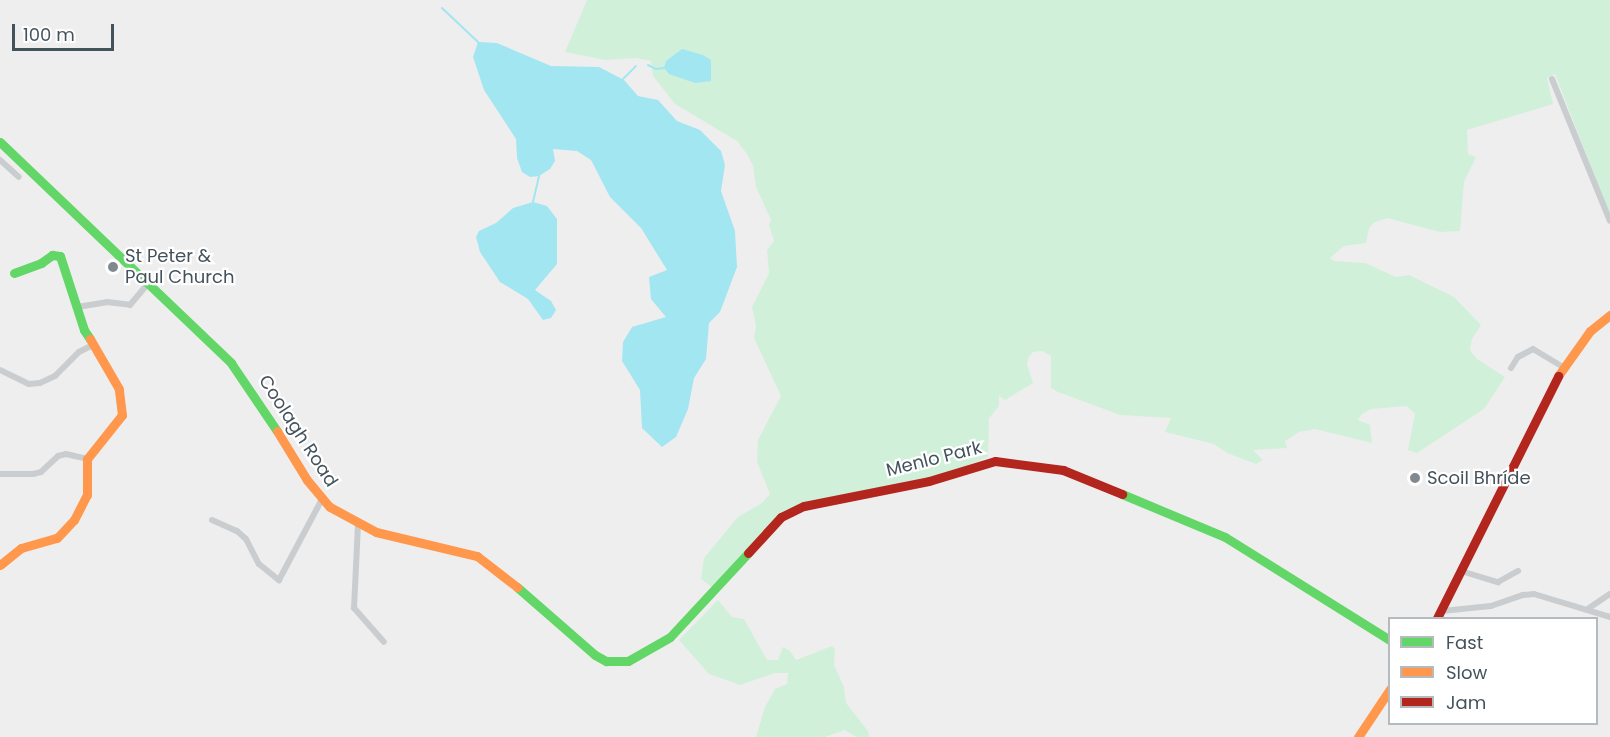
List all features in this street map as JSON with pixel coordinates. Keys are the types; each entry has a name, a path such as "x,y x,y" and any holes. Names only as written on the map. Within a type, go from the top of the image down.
{"street":[{"path":"1552,79 1610,221"},
{"name":"Coolagh Road","path":"0,142 149,282 239,372 322,500 358,524 401,539 464,551 477,556 520,589 595,655 615,663"},
{"path":"0,160 19,177"},
{"path":"0,565 21,548 57,538 75,520 87,495 87,459 111,432 122,415 119,389 93,345 57,254 14,273"},
{"path":"77,307 107,302 130,305 149,282"},
{"path":"1440,615 1563,367 1590,331 1610,315"},
{"path":"0,370 29,384 40,383 55,376 80,352 93,345"},
{"path":"1512,368 1518,357 1533,349 1563,367"},
{"path":"0,474 40,472 58,456 66,454 87,459"},
{"name":"Menlo Park","path":"615,663 640,655 670,637 781,517 804,506 834,498 929,481 995,461 1064,470 1225,537 1388,639"},
{"path":"212,520 237,531 246,539 259,564 279,580 322,500"},
{"path":"358,524 354,608 384,642"},
{"path":"1461,571 1498,582 1518,571"},
{"path":"1440,615 1491,606 1523,595 1534,594 1589,608 1610,616"},
{"path":"1589,608 1610,594"},
{"path":"1358,737 1388,691"}],"green space":[{"path":"587,0 1610,0 1610,216 1555,74 1547,78 1553,104 1467,130 1468,154 1476,157 1464,182 1460,231 1440,232 1387,218 1375,222 1369,228 1366,243 1344,246 1330,258 1334,261 1365,263 1396,277 1409,275 1454,297 1481,325 1472,339 1470,350 1477,359 1505,377 1484,409 1417,453 1408,450 1415,414 1407,406 1371,409 1362,414 1358,420 1370,425 1372,443 1315,429 1299,432 1285,441 1287,448 1253,450 1263,460 1256,464 1227,453 1214,444 1165,432 1171,418 1120,415 1058,392 1051,388 1051,356 1042,351 1033,352 1027,364 1033,383 1005,400 999,396 999,406 989,418 988,457 929,481 834,498 781,517 716,590 701,579 704,558 738,517 762,503 770,494 757,462 758,440 781,396 754,338 756,326 752,307 769,273 767,250 774,241 769,225 771,220 756,187 753,166 747,154 737,141 675,104 653,76 651,61 636,58 605,60 565,52","holes":["682,50 703,55 695,83 677,75 667,61"]},
{"path":"718,600 732,617 744,619 767,660 778,660 783,647 790,651 796,660 832,646 835,649 834,665 844,687 846,703 868,731 869,737 856,737 845,730 825,737 756,737 765,707 775,689 787,684 788,673 775,673 740,685 709,674 679,640"}],"water":[{"path":"478,42 497,43 551,66 599,67 624,80 638,96 658,100 677,121 700,130 721,151 725,165 721,191 735,231 737,267 720,312 709,323 706,359 694,378 688,409 676,437 662,447 642,428 640,390 622,361 623,342 632,327 666,317 651,299 649,277 667,270 641,228 610,197 591,160 577,151 553,149 555,161 550,169 539,176 530,177 522,172 517,158 516,139 484,90 473,57"},
{"path":"682,49 703,55 711,60 711,81 695,83 669,74 664,68 666,61"},
{"path":"533,202 547,206 557,219 557,264 535,290 551,301 556,310 551,318 543,320 528,299 500,282 480,252 476,237 479,231 496,223 513,208"}],"waterway":[{"path":"442,8 479,43"},
{"path":"648,65 656,69 664,68"},
{"path":"621,81 636,66"},
{"path":"533,202 539,175"}],"traffic: fast":[{"path":"0,142 231,363 277,431"},
{"path":"14,273 41,263 52,255 60,256 84,330 90,339"},
{"path":"1122,494 1225,537 1388,639"},
{"path":"517,587 595,655 606,661 628,661 670,637 748,553"}],"traffic: slow":[{"path":"1558,376 1590,331 1610,315"},
{"path":"0,565 21,548 57,538 74,520 87,495 87,459 122,415 119,389 90,339"},
{"path":"277,431 307,480 330,507 376,532 477,556 517,587"},
{"path":"1358,737 1388,692"}],"traffic: jam":[{"path":"1438,617 1558,376"},
{"path":"748,553 781,517 804,506 929,481 995,461 1063,470 1122,494"}],"place":[{"name":"St Peter & Paul Church","path":"113,267"},
{"name":"Scoil Bhríde","path":"1415,478"}]}
